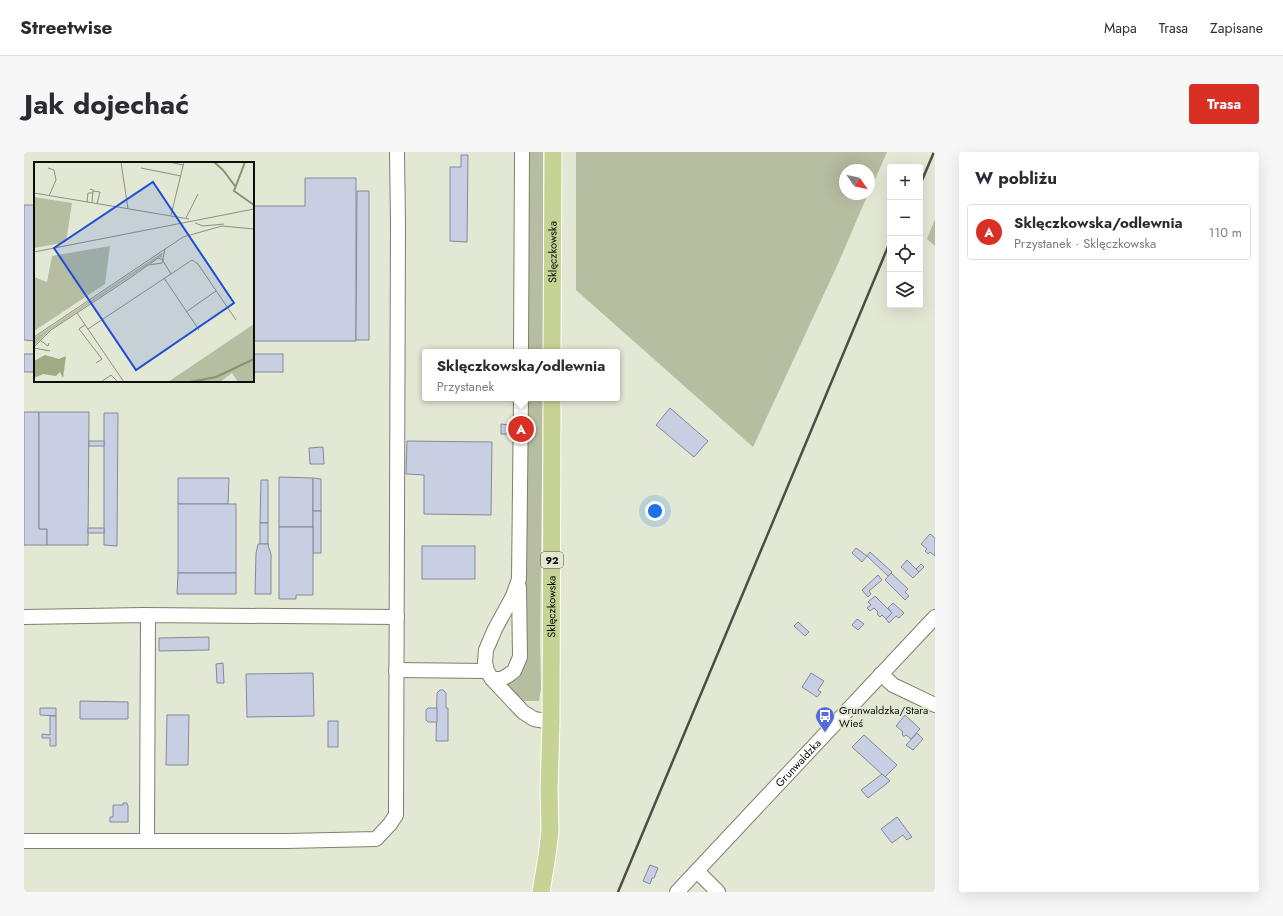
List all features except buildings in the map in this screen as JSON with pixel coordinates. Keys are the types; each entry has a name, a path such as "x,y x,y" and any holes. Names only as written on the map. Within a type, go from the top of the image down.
{"main road":[{"name":"Sklęczkowska","path":"552,349 553,152"},
{"name":"Sklęczkowska","path":"541,892 548,856 550,830 552,401"},
{"name":"Sklęczkowska","path":"531,892 549,791"}],"street":[{"path":"24,841 295,841 376,839 396,815 397,152"},
{"path":"521,349 522,152"},
{"path":"396,670 490,675 501,678 514,671 520,657 519,579 521,401"},
{"path":"519,579 513,596 486,650 484,662 490,675 523,712 534,719 551,722"},
{"path":"147,840 148,616"},
{"path":"24,617 397,617"},
{"name":"Grunwaldzka","path":"677,892 935,617"},
{"path":"881,674 893,685 935,705"},
{"path":"697,871 718,892"}],"green space":[{"path":"525,152 543,152 543,349 525,349"},
{"path":"576,152 887,152 875,179 875,164 839,164 839,200 865,200 837,266 753,447 576,290"},
{"path":"935,219 935,246 927,239"},
{"path":"525,401 543,401 540,641 541,688 539,701 515,701 501,683 519,673"}],"railway":[{"path":"923,178 934,152"},
{"path":"618,892 887,249"}],"place":[{"name":"Sklęczkowska/odlewnia","path":"521,429"},
{"name":"Grunwaldzka/Stara Wieś","path":"825,733"}]}
